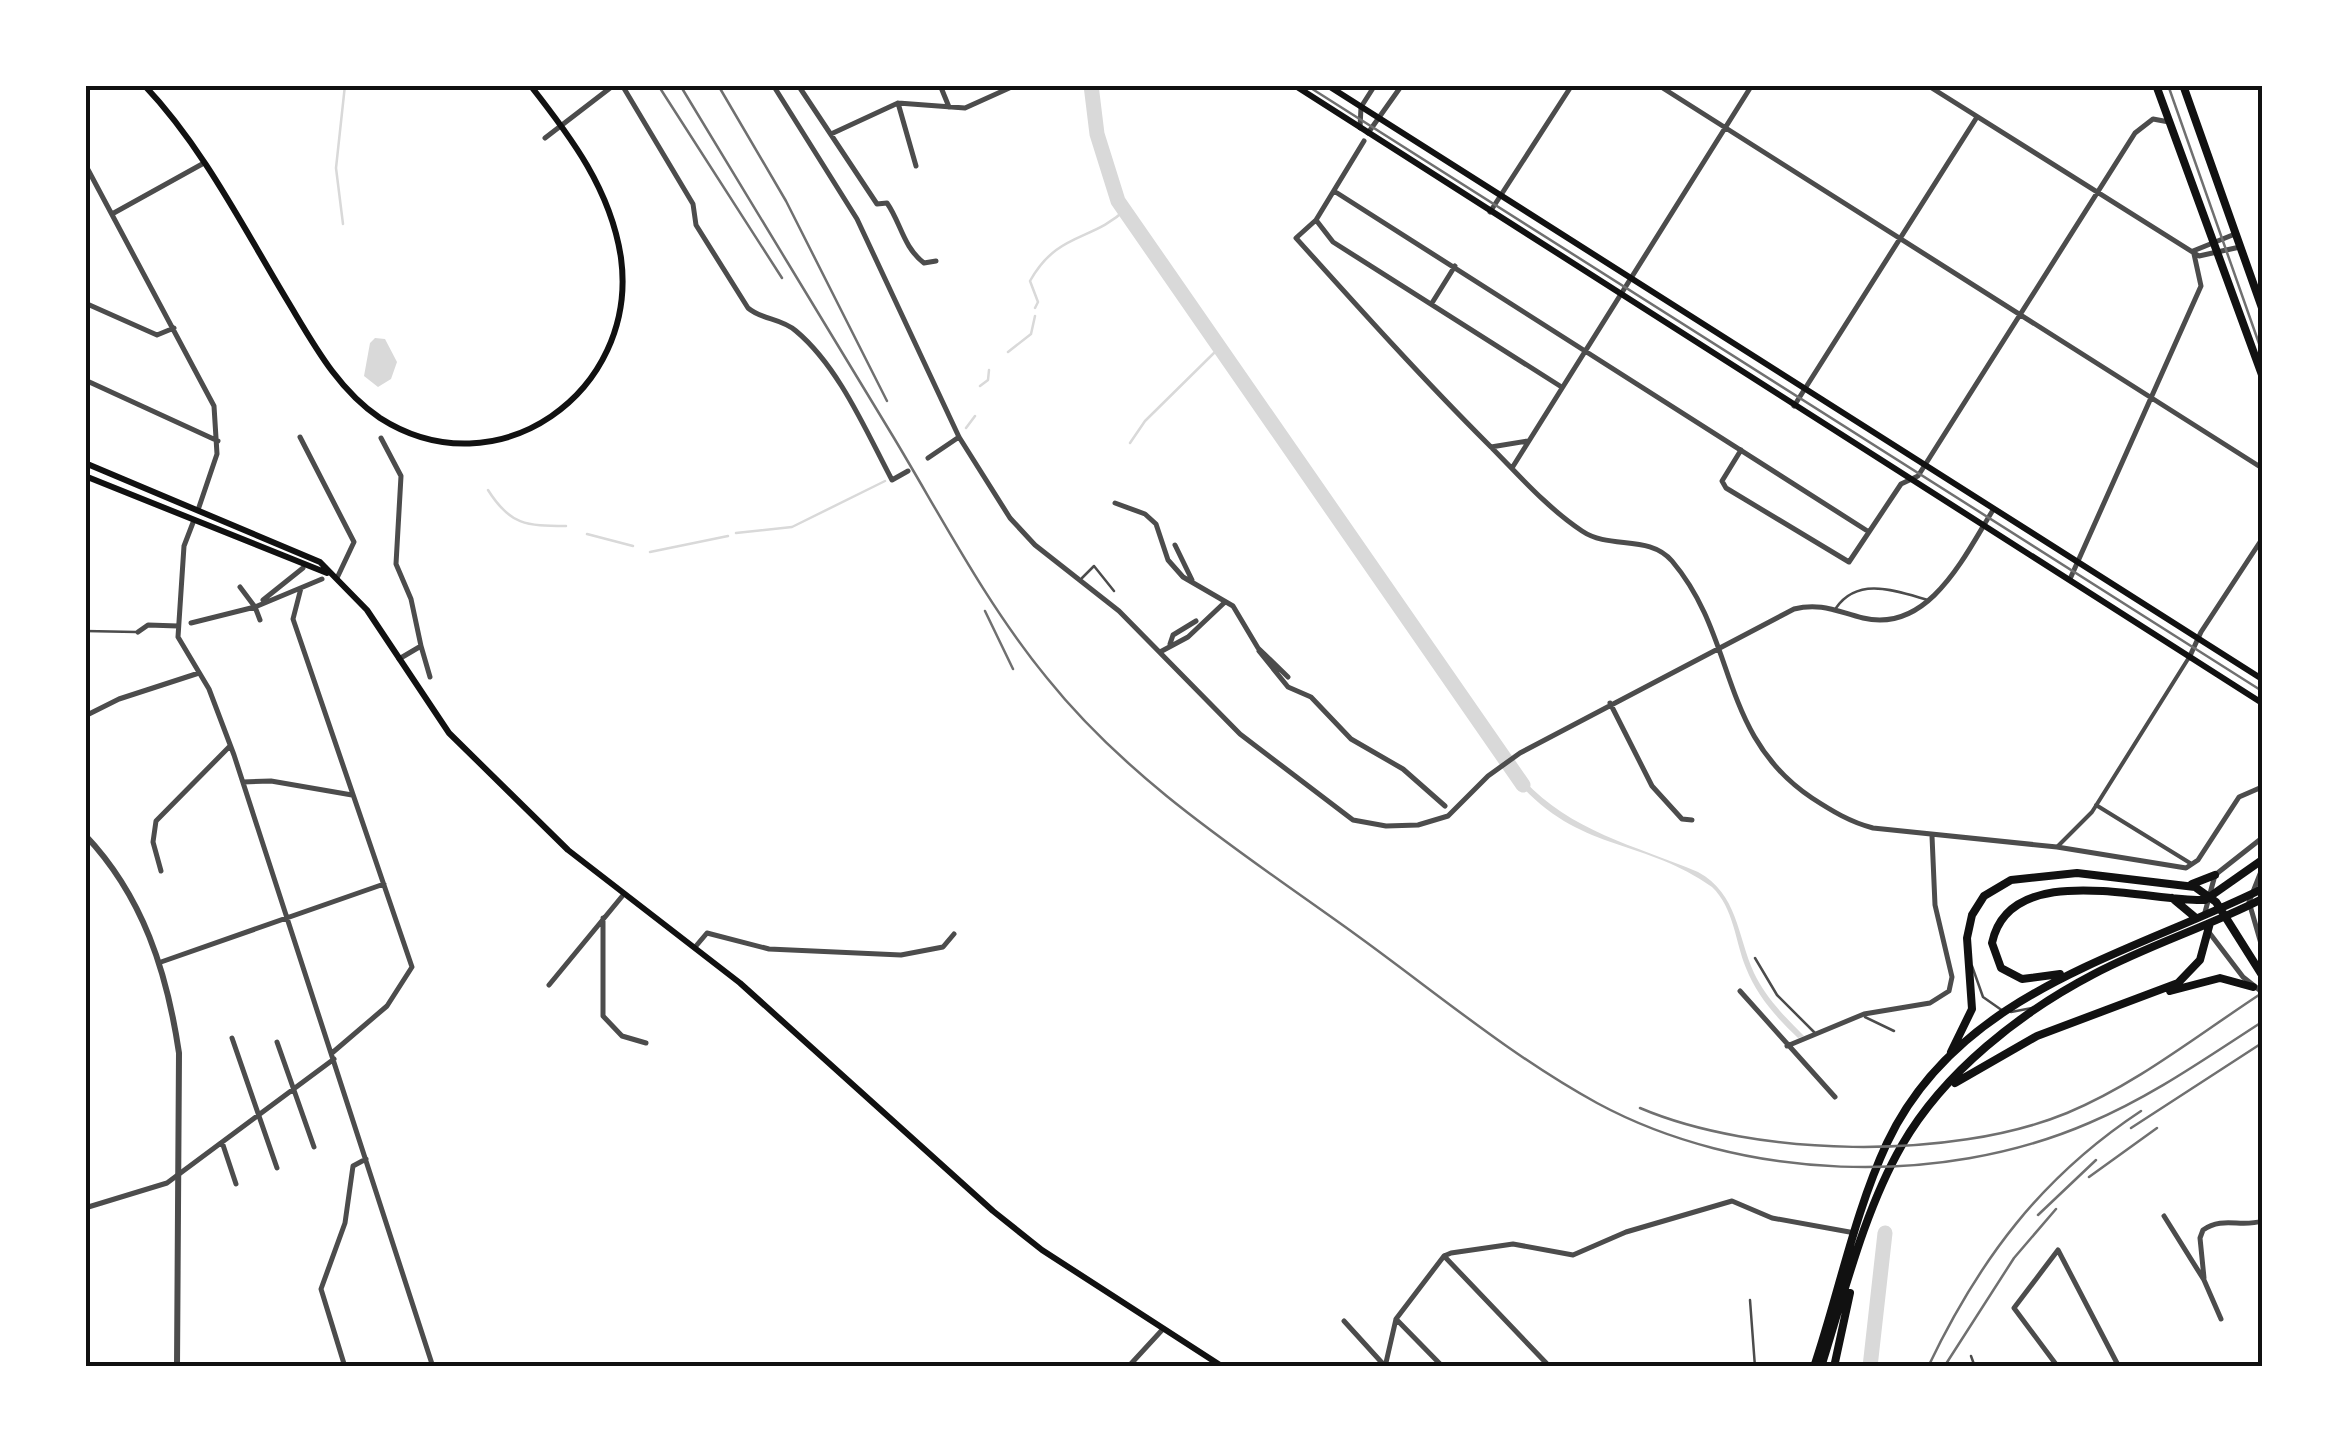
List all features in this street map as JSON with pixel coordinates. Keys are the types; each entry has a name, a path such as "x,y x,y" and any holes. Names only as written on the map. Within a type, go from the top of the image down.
{"main road":[{"path":"144,85 204,163 334,374 394,426 455,442 495,440 531,428 564,408 590,383 615,334 622,294 620,258 605,202 574,143 530,85"},
{"path":"1294,85 1364,134 2262,703"},
{"path":"1328,85 1627,279 2262,679"},
{"path":"2156,85 2262,375"},
{"path":"2183,85 2262,308"},
{"path":"85,463 196,516"},
{"path":"85,476 292,548 320,562 358,597 455,740 550,834 696,946 993,1211 1042,1250 1223,1367"},
{"path":"2074,971 2030,979 2009,974 1992,949 1999,923 2024,905 2073,890 2210,898 2262,860"},
{"path":"1817,1367 1855,1233 1893,1132 1945,1061 1972,1009 1968,930 1975,908 1990,892 2011,880 2076,873 2186,884 2210,898 2262,975"},
{"path":"2186,884 2215,874"},
{"path":"1817,1367 1887,1174 1936,1098 1966,1066 2056,996 2152,941 2262,889"},
{"path":"2167,895 2209,932"},
{"path":"2151,994 2192,971 2209,932 2210,898"},
{"path":"1945,1061 2004,1011 2074,971 2262,900"},
{"path":"1936,1098 2015,1046 2151,994 2220,978 2258,989"},
{"path":"1834,1367 1864,1240"}],"street":[{"path":"545,138 614,85"},
{"path":"622,85 693,204 696,225 748,308 758,316 780,320 806,340 850,404 892,480 908,471"},
{"path":"774,85 857,219 959,437 1022,532 1082,578 1240,734 1353,820 1409,826 1440,819 1464,804 1496,769 1514,756 1794,610 1809,606 1868,620 1889,620 1930,601 1993,510"},
{"path":"798,85 877,204 887,203 917,258 924,263 936,261"},
{"path":"940,85 950,107"},
{"path":"830,134 898,103 965,108 1016,85"},
{"path":"1364,134 1361,107 1375,85"},
{"path":"1402,85 1380,120 1364,134 1316,220 1296,238 1397,354 1582,531 1600,541 1660,550 1676,566 1721,650 1746,728 1788,780 1852,822 1932,835 2086,851 2181,868 2192,865 2239,796 2262,787"},
{"path":"1490,212 1572,85"},
{"path":"1658,85 2262,468"},
{"path":"1512,468 1618,293 1752,85"},
{"path":"1927,85 2203,257 2240,247"},
{"path":"898,103 916,166"},
{"path":"1794,406 1977,116"},
{"path":"1741,450 1722,480 1726,488 1849,562 1901,484 1924,467 2139,127 2153,118 2169,122"},
{"path":"112,214 204,163"},
{"path":"85,164 214,406 218,442 184,546 180,644 199,674 243,782 430,1366"},
{"path":"1334,191 1869,532"},
{"path":"1316,220 1333,242 1561,386"},
{"path":"2193,251 2235,234"},
{"path":"2070,580 2154,400 2201,286 2193,251"},
{"path":"1432,304 1455,266"},
{"path":"85,303 157,335 174,328"},
{"path":"85,380 218,442"},
{"path":"300,437 350,530 353,550 337,578"},
{"path":"928,458 959,437"},
{"path":"381,438 401,476 396,564 411,599 430,677"},
{"path":"1492,447 1528,441"},
{"path":"2250,461 2262,458"},
{"path":"1115,503 1145,514 1156,524 1168,560 1240,616 1262,660 1288,687 1312,697 1351,739 1403,769 1445,806"},
{"path":"2057,847 2096,805 2262,539"},
{"path":"1175,545 1194,583"},
{"path":"255,607 304,568"},
{"path":"191,623 255,607 322,579"},
{"path":"240,587 260,620"},
{"path":"85,1208 167,1183 333,1056 386,1006 412,974 293,619 301,588"},
{"path":"1160,652 1188,637 1224,602"},
{"path":"1170,644 1173,635 1196,620"},
{"path":"138,632 148,625 178,626"},
{"path":"400,659 421,646"},
{"path":"1258,648 1288,677"},
{"path":"85,716 119,699 199,674"},
{"path":"1610,703 1655,790 1679,817 1692,820"},
{"path":"161,871 153,842 156,821 230,745"},
{"path":"243,782 270,782 352,795"},
{"path":"2096,805 2192,865"},
{"path":"85,835 126,889 160,962 179,1053 177,1367"},
{"path":"1787,1046 1864,1014 1930,1003 1951,988 1952,970 1935,905 1932,835"},
{"path":"2210,898 2215,874 2262,838"},
{"path":"2262,869 2249,902 2262,946"},
{"path":"160,962 384,884"},
{"path":"549,985 624,894"},
{"path":"603,918 603,1016 622,1036 646,1043"},
{"path":"2209,932 2258,989"},
{"path":"696,946 707,933 766,948 902,955 943,947 954,934"},
{"path":"1740,991 1835,1097"},
{"path":"232,1038 277,1168"},
{"path":"277,1042 314,1147"},
{"path":"222,1142 236,1184"},
{"path":"345,1367 321,1289 344,1223 353,1166 366,1159"},
{"path":"1385,1367 1396,1318 1444,1256 1512,1244 1572,1255 1626,1232 1732,1201 1772,1218 1855,1233"},
{"path":"2164,1216 2204,1280 2221,1319"},
{"path":"2204,1280 2200,1238 2203,1230 2223,1220 2248,1225 2262,1221"},
{"path":"2058,1367 2014,1308 2058,1250 2119,1367"},
{"path":"1444,1256 1550,1367"},
{"path":"1396,1318 1444,1367"},
{"path":"1344,1321 1385,1367"},
{"path":"1128,1367 1164,1328"}],"lane":[{"path":"1082,578 1094,566 1114,590"},
{"path":"1835,610 1852,591 1868,588 1930,601"},
{"path":"85,632 138,632"},
{"path":"1969,956 1983,996 2004,1011 2026,1010 2056,996"},
{"path":"1755,958 1777,995 1814,1036"},
{"path":"1864,1014 1867,1020 1894,1031"},
{"path":"1750,1300 1755,1367"},
{"path":"1970,1356 1975,1367"}],"shaded area":[{"path":"375,338 385,339 397,362 391,379 378,387 364,376 370,343"},
{"path":"1513,767 1532,788 1574,820 1711,881 1735,916 1759,982 1804,1036 1798,1038 1790,1030 1756,988 1742,958 1730,915 1712,887 1659,859 1583,831 1558,817 1508,770"}],"waterway":[{"path":"343,224 336,168 345,85"},
{"path":"1091,85 1097,134 1118,201 1523,785"},
{"path":"1035,308 1038,302 1030,281 1052,253 1126,209"},
{"path":"1008,352 1031,334 1035,316"},
{"path":"1130,443 1145,421 1218,349"},
{"path":"980,386 988,380 989,370"},
{"path":"966,428 975,416"},
{"path":"736,533 792,527 885,481"},
{"path":"488,490 504,510 520,521 566,526"},
{"path":"587,534 633,546"},
{"path":"650,552 728,536"},
{"path":"1870,1367 1885,1233"}],"tram line":[{"path":"1306,85 2262,691"},
{"path":"2168,85 2262,352"}],"railway":[{"path":"658,85 782,278"},
{"path":"680,85 985,591 1025,650 1080,716 1192,816 1503,1044 1565,1085 1653,1129 1714,1148 1776,1161 1841,1167 1905,1166 1969,1158 2031,1144 2089,1123 2156,1089 2262,1022"},
{"path":"718,85 786,201 887,401"},
{"path":"985,611 1013,669"},
{"path":"1640,1108 1687,1124 1795,1144 1853,1147 1967,1139 2020,1129 2093,1101 2143,1073 2262,993"},
{"path":"2131,1128 2262,1043"},
{"path":"1928,1367 1969,1291 2016,1224 2073,1164 2141,1111"},
{"path":"2089,1177 2157,1128"},
{"path":"2038,1215 2096,1160"},
{"path":"1944,1367 2014,1258 2056,1209"}]}
